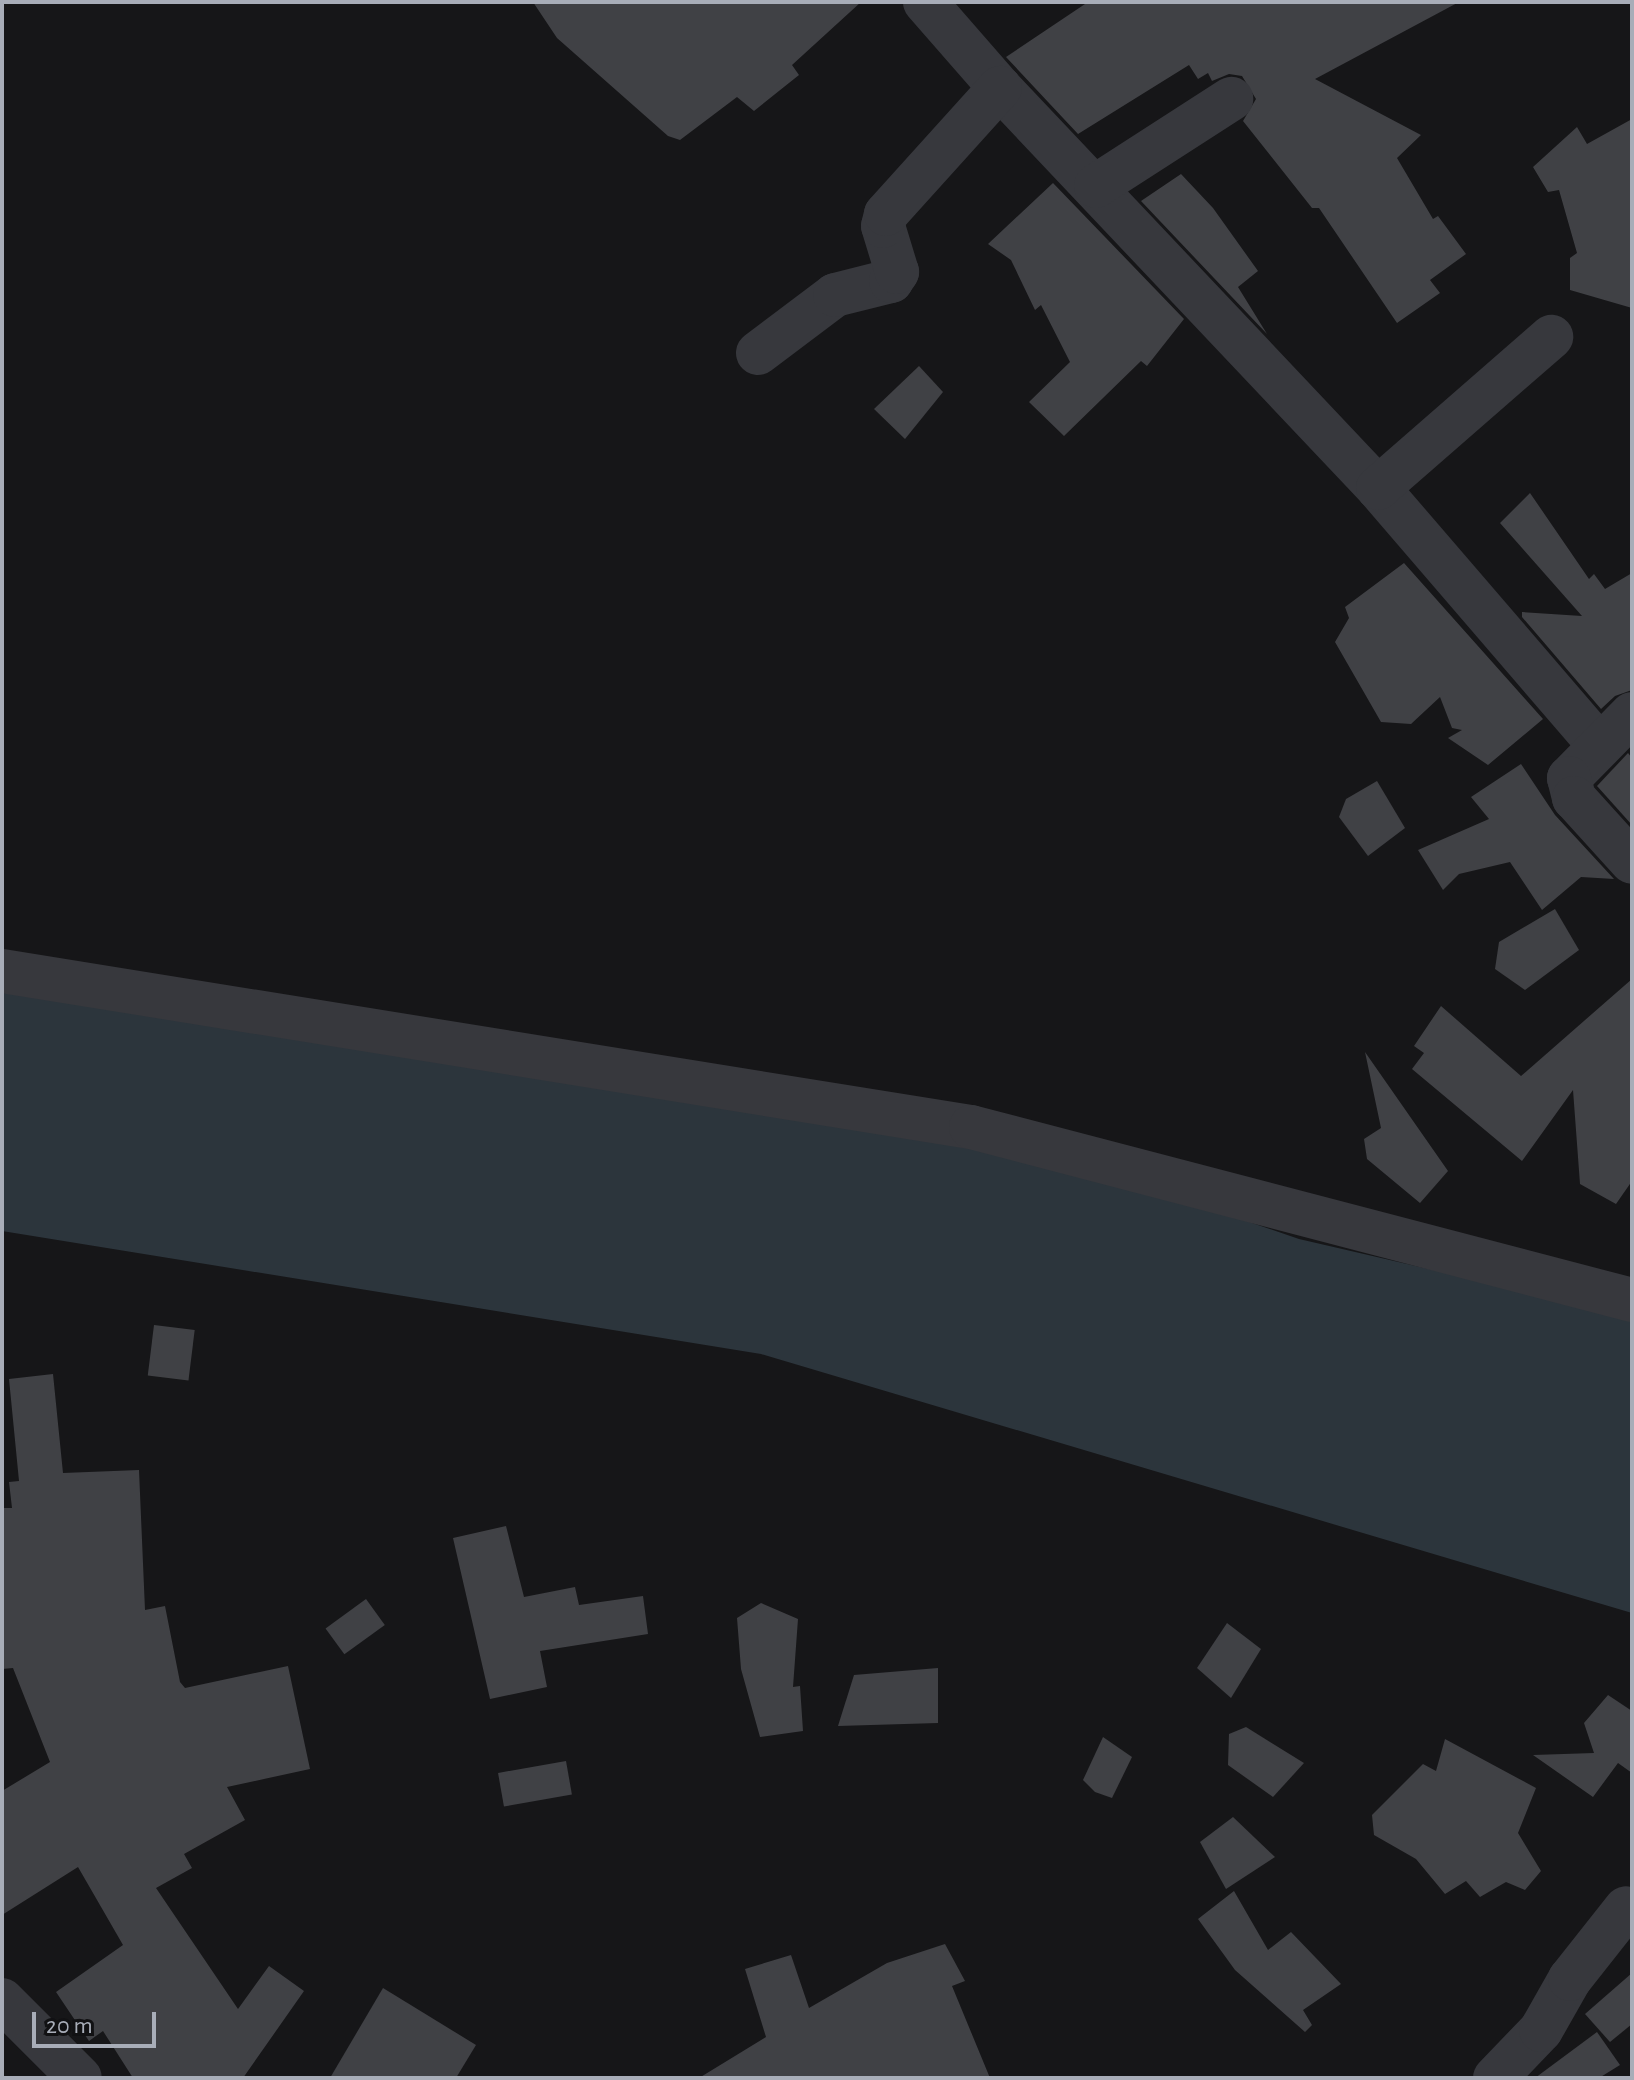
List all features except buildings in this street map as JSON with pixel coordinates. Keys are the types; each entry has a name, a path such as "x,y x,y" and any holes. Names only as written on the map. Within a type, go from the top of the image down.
{"street":[{"path":"925,2 1000,88 1096,186 1378,488 1599,745"},
{"path":"758,353 835,295 891,281 897,272 883,226 886,214 1000,88"},
{"path":"1096,186 1231,99"},
{"path":"1378,488 1551,337"},
{"path":"1632,714 1569,778 1574,798 1632,862"},
{"path":"2,971 971,1127 1632,1300"},
{"path":"1495,2078 1541,2030 1570,1979 1626,1908"},
{"path":"2,2000 80,2078"}],"shaded area":[{"path":"2,993 43,995 1085,1166 1299,1239 1632,1316 1632,1613 761,1354 2,1231"}]}
